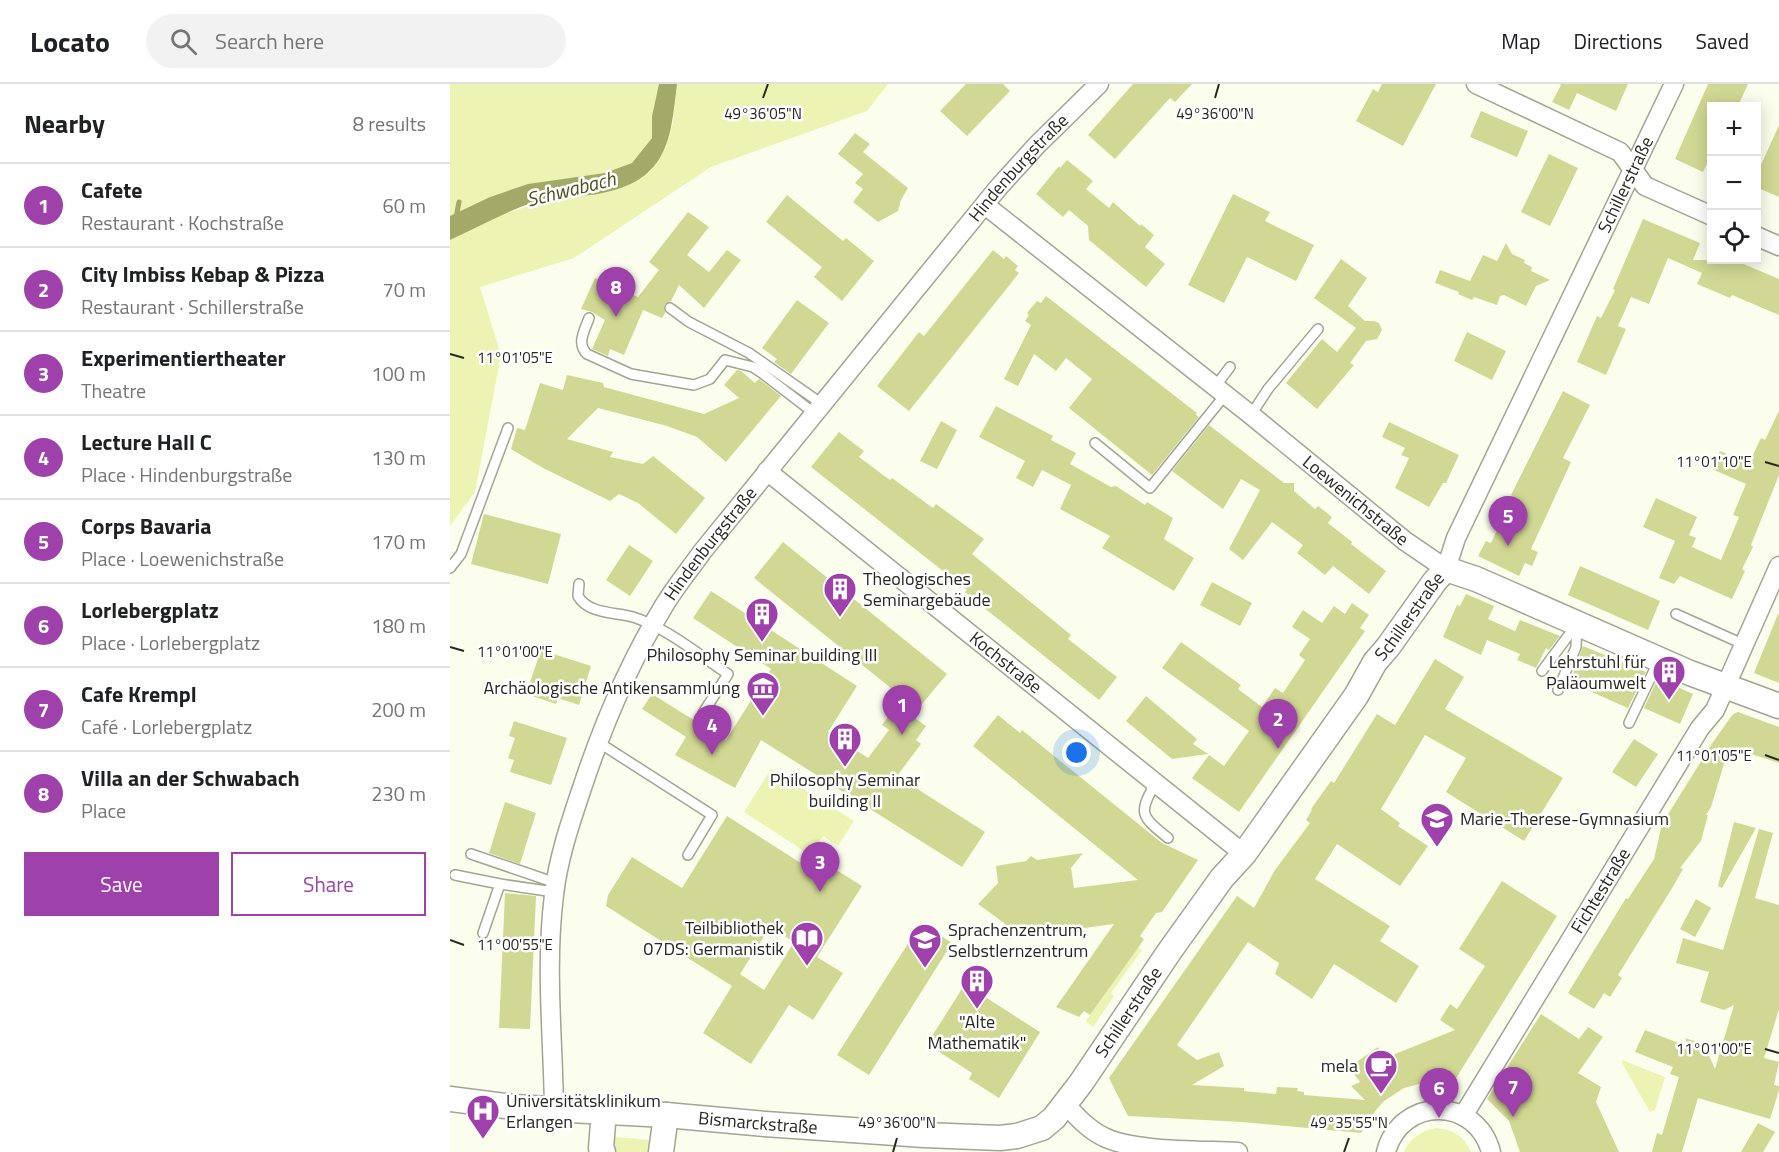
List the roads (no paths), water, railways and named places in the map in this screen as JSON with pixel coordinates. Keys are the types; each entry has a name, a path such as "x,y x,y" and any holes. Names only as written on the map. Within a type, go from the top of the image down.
{"street":[{"name":"Hindenburgstraße","path":"554,1108 549,954 555,887 572,818 598,742 619,690 652,625 702,552 985,205 1036,145 1099,84"},
{"path":"1476,84 1620,152 1645,186 1707,214"},
{"name":"Schillerstraße","path":"1065,1104 1222,879 1244,854 1362,686 1375,662 1446,569 1456,538 1674,84"},
{"name":"Loewenichstraße","path":"985,205 1405,541 1446,569 1476,579 1659,660 1779,706"},
{"path":"1761,238 1779,246"},
{"name":"Kochstraße","path":"767,471 1244,854"},
{"name":"Fichtestraße","path":"1463,1116 1700,728 1715,710 1779,566"},
{"name":"Bismarckstraße","path":"450,1099 513,1107 666,1115 823,1129 1000,1137 1017,1136 1042,1128 1065,1104"},
{"path":"1065,1104 1087,1126 1114,1141 1137,1146 1238,1152"},
{"path":"1386,1152 1395,1132 1404,1123 1414,1116 1439,1110 1451,1111 1473,1122 1484,1134 1491,1152"},
{"path":"603,1152 601,1148 604,1111"},
{"path":"661,1152 666,1115"}],"lane":[{"path":"670,308 689,322 749,353 818,409"},
{"path":"590,318 581,339 584,350 631,374 694,385 710,379 726,360 753,367 818,409"},
{"path":"1251,416 1268,389 1318,329"},
{"path":"1095,443 1150,488 1220,391 1230,367"},
{"path":"450,568 461,554 508,428"},
{"path":"579,584 578,596 587,606 633,617 652,625 728,674 703,713"},
{"path":"1676,614 1745,645"},
{"path":"1542,671 1577,624"},
{"path":"1558,690 1576,647 1577,624"},
{"path":"1629,723 1659,660"},
{"path":"598,742 712,815 687,855"},
{"path":"1155,784 1146,799 1143,807 1144,813 1153,826 1168,838"},
{"path":"471,854 555,887"},
{"path":"455,875 500,885 555,887"},
{"path":"483,933 500,885"}],"water":[{"name":"Schwabach","path":"659,84 677,84 672,120 664,151 645,175 630,184 607,192 583,196 556,196 529,204 450,240 450,216 490,197 528,184 605,173 632,163 652,138 652,116"}],"waterway":[{"path":"456,218 459,202"}],"place":[{"name":"Villa an der Schwabach","path":"616,317"},
{"name":"Corps Bavaria","path":"1508,546"},
{"name":"Theologisches Seminargebäude","path":"840,618"},
{"name":"Philosophy Seminar building III","path":"762,643"},
{"name":"Lehrstuhl für Paläoumwelt","path":"1669,701"},
{"name":"Archäologische Antikensammlung","path":"763,717"},
{"name":"Cafete","path":"902,735"},
{"name":"City Imbiss Kebap & Pizza","path":"1278,749"},
{"name":"Lecture Hall C","path":"712,755"},
{"name":"Philosophy Seminar building II","path":"845,768"},
{"name":"Marie-Therese-Gymnasium","path":"1437,848"},
{"name":"Experimentiertheater","path":"820,892"},
{"name":"Teilbibliothek 07DS: Germanistik","path":"807,967"},
{"name":"Sprachenzentrum, Selbstlernzentrum","path":"925,969"},
{"name":"\"Alte Mathematik\"","path":"977,1010"},
{"name":"mela","path":"1381,1095"},
{"name":"Cafe Krempl","path":"1513,1117"},
{"name":"Lorlebergplatz","path":"1439,1118"},
{"name":"Universitätsklinikum Erlangen","path":"483,1140"}]}
